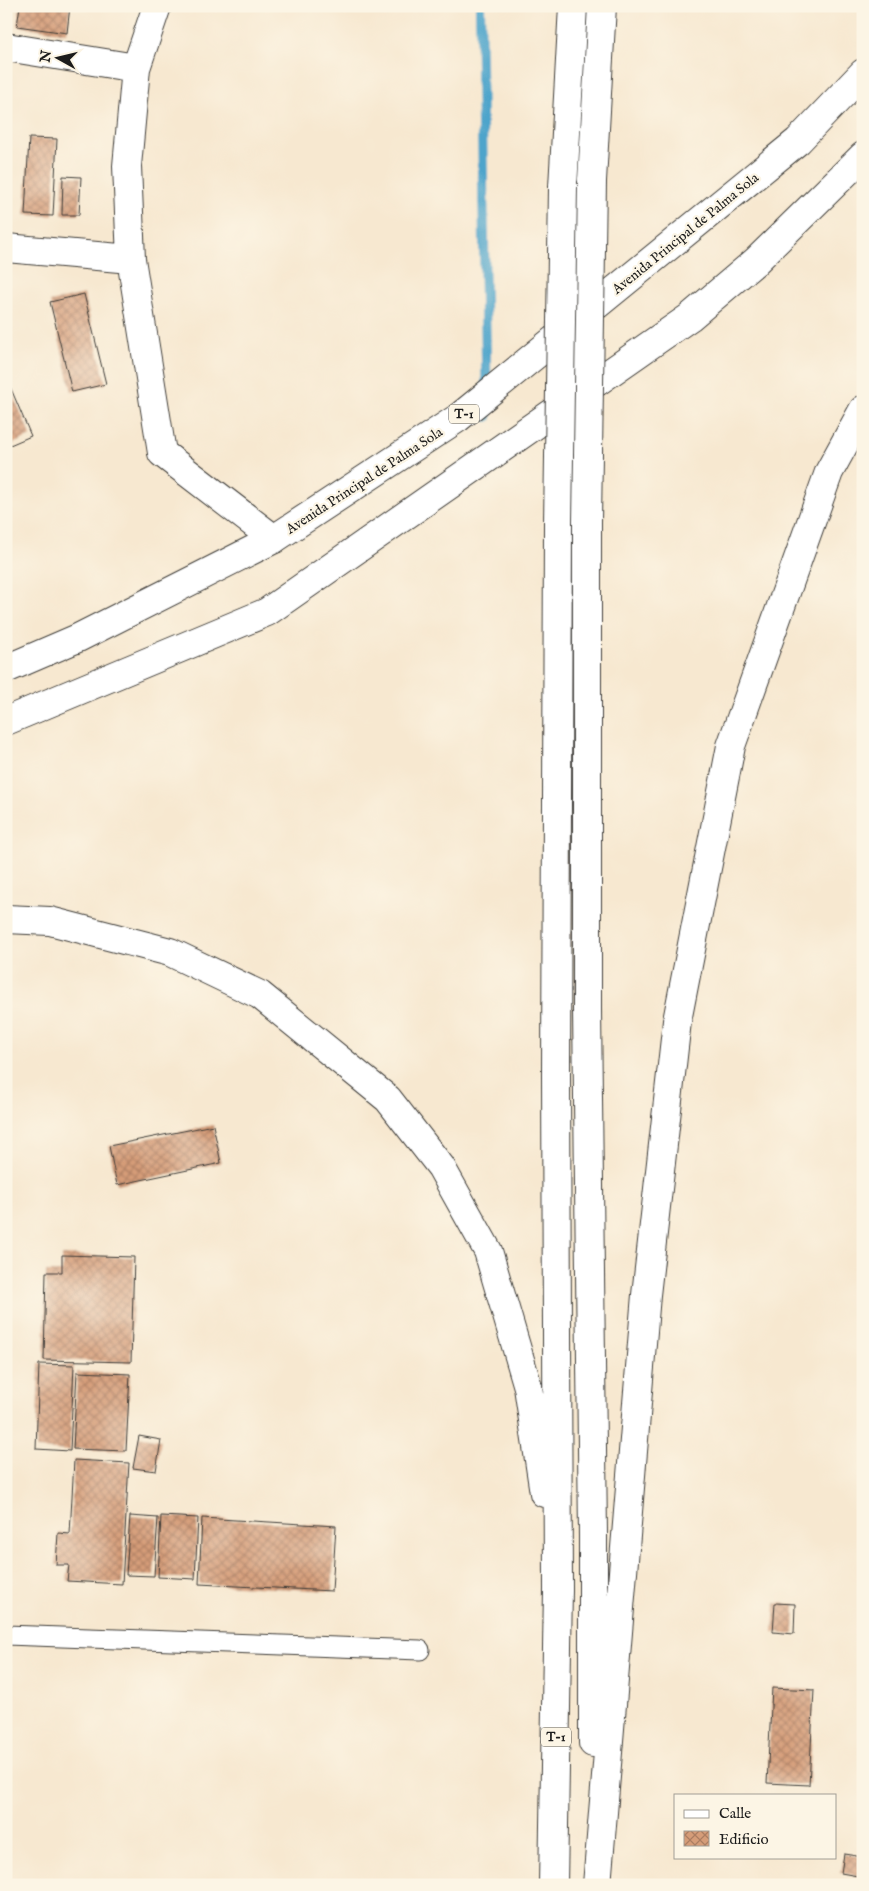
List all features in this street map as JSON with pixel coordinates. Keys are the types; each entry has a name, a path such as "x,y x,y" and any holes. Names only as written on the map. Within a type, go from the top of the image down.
{"main road":[{"path":"157,6 136,68 127,166 131,259 162,453 274,539"},
{"path":"558,1589 556,1105 558,524 563,187 573,6"},
{"path":"592,1885 593,1536 587,1009 587,522 592,181 602,6"},
{"path":"6,47 136,68"},
{"name":"Avenida Principal de Palma Sola","path":"6,668 78,638 274,539 458,418 798,141 863,73"},
{"path":"6,721 267,612 690,317 756,261 863,156"},
{"path":"6,248 131,259"},
{"path":"597,1885 646,1295 677,1021 730,746 828,472 863,410"},
{"path":"6,919 50,922 170,952 260,995 388,1099 441,1167 488,1251 528,1387 558,1589"},
{"name":"T-1","path":"554,1885 558,1589"}],"lane":[{"path":"6,1635 420,1650"}],"building":[{"path":"20,6 70,6 67,33 17,26"},
{"path":"29,138 57,139 53,216 25,215"},
{"path":"63,176 81,177 79,215 62,215"},
{"path":"84,294 106,384 72,392 50,302"},
{"path":"6,377 31,436 10,445 6,435"},
{"path":"213,1125 221,1163 117,1185 109,1146"},
{"path":"62,1255 134,1257 131,1362 44,1360 46,1272 62,1272"},
{"path":"39,1364 74,1365 70,1451 36,1449"},
{"path":"77,1372 130,1374 126,1451 73,1449"},
{"path":"139,1436 161,1440 156,1471 133,1468"},
{"path":"74,1460 129,1463 122,1584 67,1581 69,1565 56,1565 58,1533 70,1534"},
{"path":"130,1516 158,1518 154,1576 126,1575"},
{"path":"161,1516 198,1518 195,1579 158,1577"},
{"path":"202,1518 336,1526 332,1591 199,1584"},
{"path":"775,1603 795,1604 794,1634 773,1632"},
{"path":"772,1688 814,1690 809,1785 767,1783"},
{"path":"844,1854 863,1857 863,1877 841,1873"}],"waterway":[{"path":"480,6 487,417"}]}
